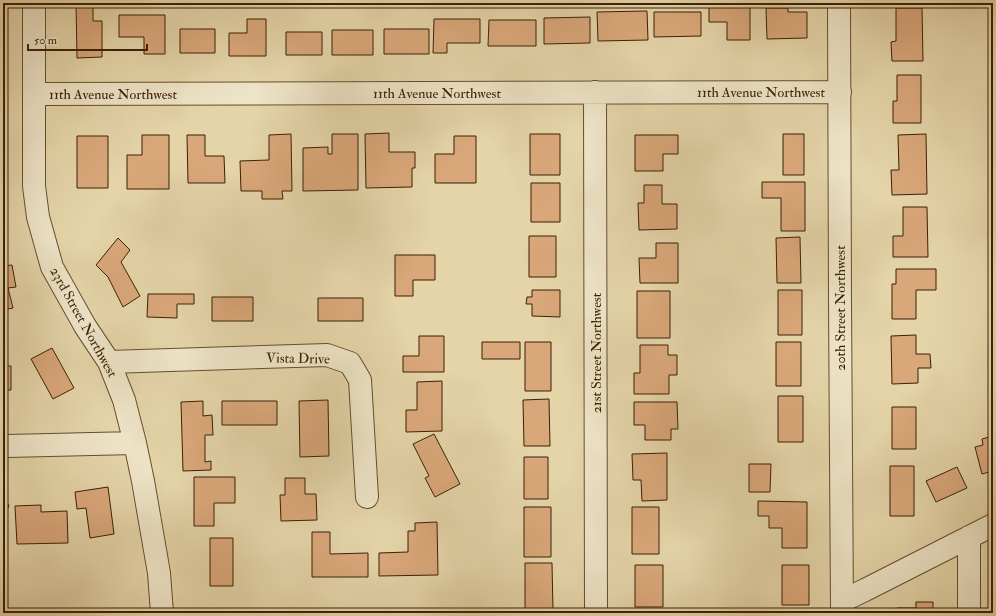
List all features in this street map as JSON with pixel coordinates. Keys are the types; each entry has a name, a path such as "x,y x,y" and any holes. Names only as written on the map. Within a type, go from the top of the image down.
{"street":[{"name":"23rd Street Northwest","path":"34,3 34,186 38,217 52,267 85,326 109,362 124,400 136,443 159,573 162,613"},
{"name":"20th Street Northwest","path":"839,3 842,607"},
{"name":"21st Street Northwest","path":"595,92 596,613"},
{"name":"11th Avenue Northwest","path":"35,94 840,92"},
{"name":"Vista Drive","path":"109,362 327,355 350,363 360,380 367,496"},
{"path":"8,446 136,443"},
{"path":"842,607 865,590 993,525"},
{"path":"969,538 969,613"}],"building":[{"path":"76,3 93,3 93,21 102,21 102,57 77,58"},
{"path":"709,3 750,3 750,40 727,40 727,22 709,22"},
{"path":"766,8 788,8 788,12 807,12 807,38 767,39"},
{"path":"896,8 922,8 923,61 892,61 891,42 896,41"},
{"path":"647,11 648,40 598,41 597,12"},
{"path":"654,12 701,12 701,36 654,37"},
{"path":"119,15 165,15 165,54 144,54 144,37 119,37"},
{"path":"590,17 590,43 544,44 544,18"},
{"path":"247,19 266,19 266,56 229,56 229,33 247,33"},
{"path":"434,19 480,19 480,43 447,43 447,53 433,53"},
{"path":"489,20 536,20 536,46 488,46"},
{"path":"180,29 215,29 215,53 180,53"},
{"path":"384,29 429,29 429,54 384,54"},
{"path":"332,30 373,30 373,55 332,55"},
{"path":"286,32 322,32 322,55 286,55"},
{"path":"897,75 921,75 921,123 893,123 893,101 897,101"},
{"path":"389,133 389,152 415,152 415,168 412,168 412,187 366,188 365,134"},
{"path":"291,134 292,191 282,191 283,199 262,199 262,191 241,191 240,161 269,160 269,135"},
{"path":"332,134 358,134 358,190 303,191 303,148 328,147 328,154 332,154"},
{"path":"530,134 560,134 560,175 530,175"},
{"path":"783,134 804,134 804,175 783,175"},
{"path":"926,134 927,194 892,195 891,170 899,170 898,135"},
{"path":"142,135 169,135 169,189 127,189 127,155 142,155"},
{"path":"187,135 205,135 205,156 224,156 225,183 188,183"},
{"path":"635,135 678,135 678,154 663,154 663,171 635,171"},
{"path":"77,136 108,136 108,188 77,188"},
{"path":"454,136 476,136 476,183 435,183 435,154 454,154"},
{"path":"762,182 805,182 805,231 781,231 781,198 762,198"},
{"path":"531,183 560,183 560,222 531,222"},
{"path":"644,185 662,185 662,204 677,204 677,229 639,230 638,203 644,203"},
{"path":"903,207 927,207 928,257 893,257 893,236 903,236"},
{"path":"529,236 556,236 556,277 529,277"},
{"path":"800,237 801,283 777,283 776,238"},
{"path":"118,238 130,250 121,262 140,296 123,307 108,277 96,265"},
{"path":"656,243 678,243 678,283 640,283 639,258 656,258"},
{"path":"395,255 435,255 435,280 413,280 413,296 395,296"},
{"path":"12,265 16,287 8,288 13,308 3,310 3,266"},
{"path":"896,269 936,269 936,290 916,290 916,319 892,319 892,284 896,284"},
{"path":"532,290 560,290 560,317 532,316 532,304 526,304 527,297 532,297"},
{"path":"778,290 802,290 802,335 778,335"},
{"path":"637,291 670,291 670,338 637,338"},
{"path":"148,294 194,294 194,304 177,304 177,318 147,317"},
{"path":"212,297 253,297 253,321 212,321"},
{"path":"318,298 363,298 363,321 318,321"},
{"path":"916,335 916,354 930,354 931,368 918,368 918,383 892,384 891,336"},
{"path":"419,336 444,336 444,372 403,372 403,356 419,356"},
{"path":"482,342 520,342 520,359 482,359"},
{"path":"525,342 551,342 551,391 525,391"},
{"path":"776,342 801,342 801,386 776,386"},
{"path":"640,345 668,345 668,355 677,355 677,375 669,375 669,394 634,394 634,373 640,373"},
{"path":"52,348 74,388 53,399 31,359"},
{"path":"3,366 11,366 11,390 3,390"},
{"path":"442,381 442,431 406,432 406,410 417,410 417,382"},
{"path":"778,396 803,396 803,442 778,442"},
{"path":"549,399 550,446 524,446 523,400"},
{"path":"328,400 329,456 300,457 299,401"},
{"path":"203,401 203,416 212,415 213,435 205,435 205,462 211,461 211,470 183,471 181,402"},
{"path":"222,401 277,401 277,425 222,425"},
{"path":"634,402 677,402 678,429 671,429 671,440 645,440 645,425 634,425"},
{"path":"892,407 916,407 916,449 892,449"},
{"path":"434,434 460,484 435,497 425,478 429,476 413,444"},
{"path":"993,436 993,471 982,474 975,447 983,445 982,439"},
{"path":"667,453 667,500 642,501 641,480 633,480 632,454"},
{"path":"524,457 548,457 548,499 524,499"},
{"path":"749,464 771,464 770,492 749,492"},
{"path":"890,466 914,466 914,516 890,516"},
{"path":"957,467 967,488 936,502 926,481"},
{"path":"194,477 235,477 235,503 214,503 214,526 194,526"},
{"path":"285,478 305,478 305,494 316,494 317,520 281,521 280,495 285,495"},
{"path":"108,487 114,534 90,538 86,508 77,509 75,492"},
{"path":"758,501 807,502 807,548 782,548 782,528 769,528 769,516 758,516"},
{"path":"3,503 9,505 3,523"},
{"path":"41,505 41,512 67,511 68,543 17,544 15,506"},
{"path":"524,507 551,507 551,557 524,557"},
{"path":"632,507 659,507 659,554 632,554"},
{"path":"437,522 438,575 379,576 379,553 408,552 408,531 415,531 415,523"},
{"path":"312,532 330,532 330,554 368,553 368,577 312,577"},
{"path":"210,538 233,538 233,586 210,586"},
{"path":"525,563 552,563 553,611 525,611"},
{"path":"635,565 663,565 663,607 635,607"},
{"path":"782,565 809,565 809,605 782,605"},
{"path":"916,602 933,602 933,613 897,613 897,608 916,608"}]}
